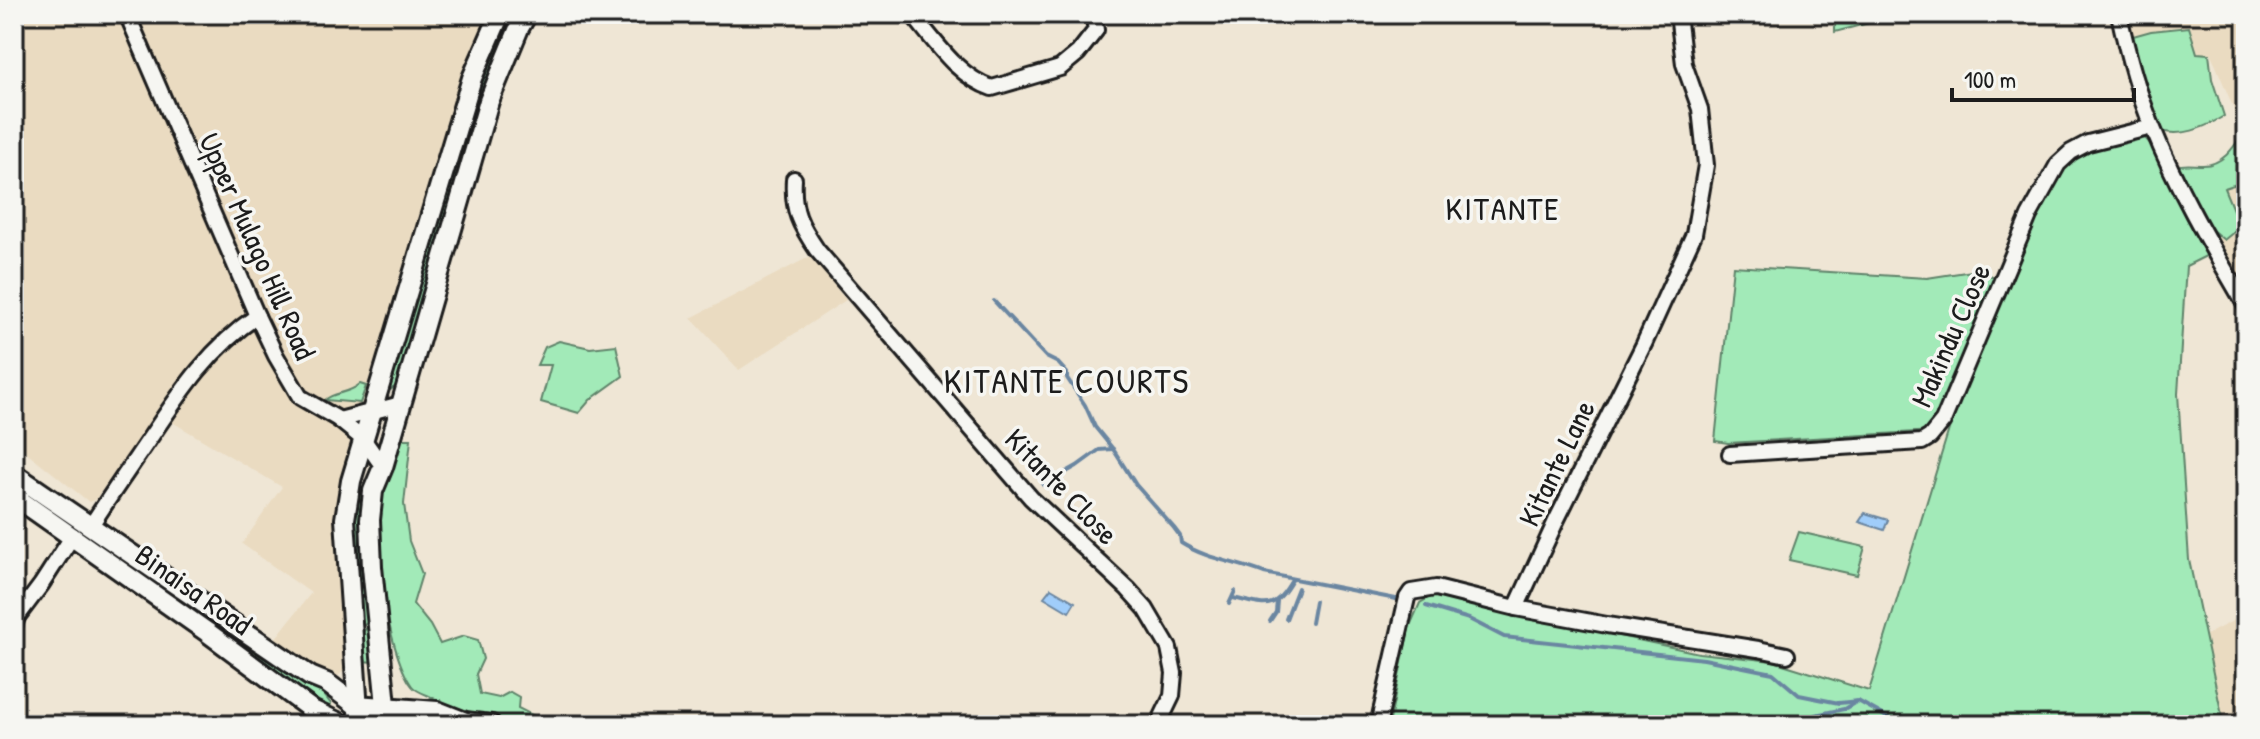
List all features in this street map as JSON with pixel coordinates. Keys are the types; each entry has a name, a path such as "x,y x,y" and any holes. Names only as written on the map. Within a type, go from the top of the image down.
{"main road":[{"path":"359,725 345,519 351,481 472,78 500,14"},
{"path":"388,725 370,520 373,491 383,467 489,101 527,14"},
{"path":"466,97 489,101"},
{"name":"Binaisa Road","path":"14,474 356,705"},
{"name":"Binaisa Road","path":"14,496 312,710 344,725"},
{"path":"356,705 437,711 465,722 491,725"}],"street":[{"name":"Upper Mulago Hill Road","path":"127,14 276,356 300,397 339,420 364,440 383,467"},
{"path":"912,14 970,78 992,88 1060,68 1078,53 1096,30 1093,14"},
{"name":"Kitante Lane","path":"1516,608 1694,234 1706,165 1700,109 1684,64 1678,14"},
{"path":"2119,14 2132,68 2152,127 2182,193 2246,306"},
{"name":"Makindu Close","path":"1730,454 1922,442 1930,437 1943,421 2029,216 2058,164 2088,143 2152,127"},
{"name":"Kitante Close","path":"794,179 795,212 817,250 1031,498 1146,609 1169,648 1174,673 1172,696 1158,725"},
{"path":"90,527 196,372 225,339 257,316"},
{"path":"339,420 401,404"},
{"path":"14,626 17,617 72,537"},
{"path":"1378,725 1407,598 1411,592 1436,588 1516,608 1787,655"}],"shaded area":[{"path":"14,14 494,14 377,384 368,382 351,443 339,505 338,548 350,653 347,668 337,677 321,677 272,643 311,593 242,544 282,487 157,413 95,500 89,502 14,442"},
{"path":"2125,14 2246,14 2246,138 2211,54 2135,65"},
{"path":"2246,166 2246,283 2241,285 2189,193"},
{"path":"811,256 846,300 739,370 691,318"},
{"path":"2246,614 2246,725 2224,725 2204,636"}],"green space":[{"path":"514,14 522,14 399,384 384,394 473,108"},
{"path":"1835,14 1872,14 1876,21 1835,32"},
{"path":"2189,27 2197,53 2209,54 2212,79 2224,116 2194,130 2170,133 2162,131 2135,65 2133,36"},
{"path":"2244,132 2246,181 2224,188 2240,227 2224,240 2205,224 2176,166 2216,162 2227,154"},
{"path":"2145,138 2155,149 2172,191 2208,255 2186,266 2178,394 2189,560 2224,725 1389,725 1409,628 1420,603 1432,596 1699,653 1773,661 1869,691 1968,367 1934,431 1728,443 1715,441 1733,266 1927,278 1972,271 2000,278 2030,207 2065,166 2082,152"},
{"path":"559,341 590,348 616,345 623,376 590,400 579,413 541,402 551,365 537,365 545,347"},
{"path":"360,384 366,386 360,403 325,400 350,390"},
{"path":"400,439 411,439 404,504 409,541 422,574 413,604 440,644 464,636 478,640 483,659 476,674 480,694 499,698 510,692 519,697 518,708 534,716 526,725 475,714 439,701 413,687 403,669 388,618 378,528 381,484"},
{"path":"14,480 318,687 331,704 329,711 14,489"},
{"path":"355,491 365,494 361,517 370,620 360,629 353,531"},
{"path":"1799,532 1865,547 1857,575 1789,560"},
{"path":"370,623 375,662 360,661 361,635"}],"water":[{"path":"1865,513 1888,520 1884,530 1859,522"},
{"path":"1051,588 1075,602 1069,612 1044,597"}],"waterway":[{"path":"994,301 1046,357 1058,363 1067,373 1095,427 1136,485 1180,536 1181,543 1211,557 1264,573 1401,600"},
{"path":"1043,485 1099,450 1113,449"},
{"path":"1233,598 1268,604 1279,598 1292,580"},
{"path":"1286,619 1298,588"},
{"path":"1229,604 1235,591"},
{"path":"1270,621 1276,612 1277,601"},
{"path":"1311,623 1315,601"},
{"path":"1426,606 1469,619 1504,637 1704,659 1773,673 1799,695 1839,703 1858,701"},
{"path":"1858,701 1901,725"},
{"path":"1799,725 1815,715 1844,709 1856,702"}],"district":[{"name":"KITANTE","path":"1503,208"},
{"name":"KITANTE COURTS","path":"1067,381"}]}
